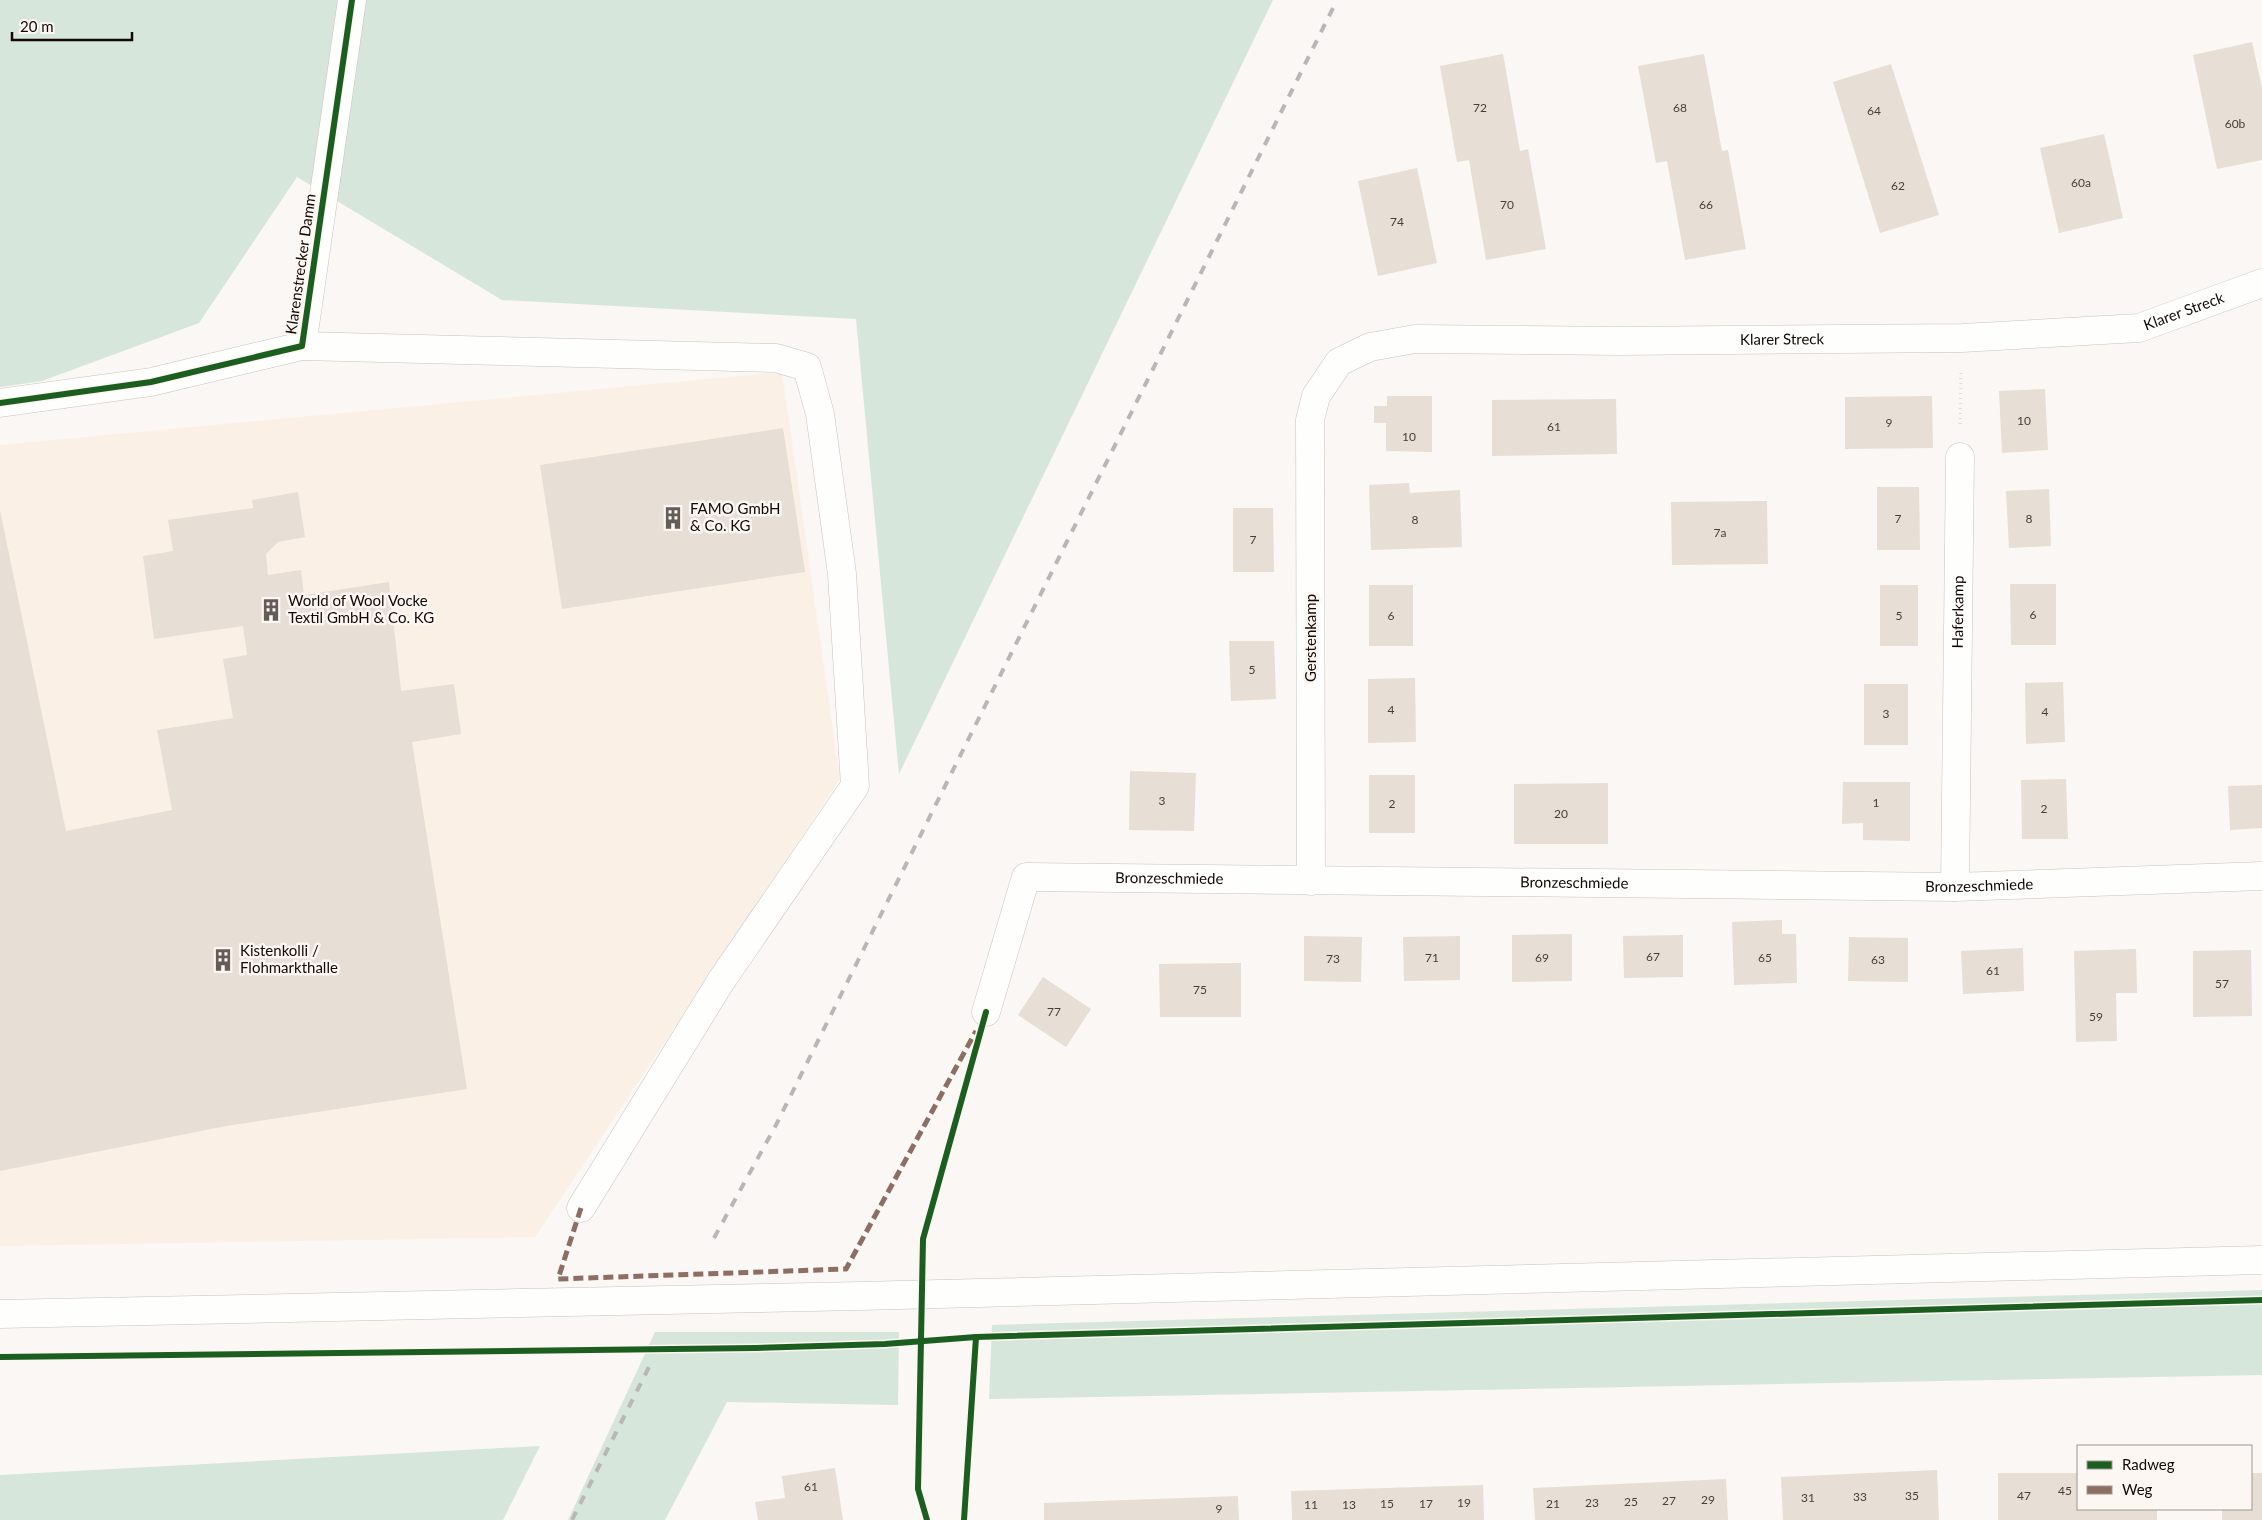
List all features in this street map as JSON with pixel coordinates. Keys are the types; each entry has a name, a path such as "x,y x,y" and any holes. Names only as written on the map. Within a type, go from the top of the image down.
{"street":[{"name":"Klarenstrecker Damm","path":"0,403 151,382 302,346 352,0"},
{"name":"Klarer Streck","path":"1316,396 1339,362 1370,347 1415,339 1962,338 2139,328 2262,283"},
{"path":"302,346 776,358 808,367 820,414 842,574 855,786 721,980 581,1208"},
{"name":"Gerstenkamp","path":"1311,881 1310,420 1316,396"},
{"name":"Haferkamp","path":"1955,887 1960,457"},
{"name":"Bronzeschmiede","path":"986,1012 1026,877 1955,887 2262,876"},
{"path":"0,1314 860,1296 2262,1260"}],"path":[{"path":"1960,457 1962,338"}],"shaded area":[{"path":"782,372 840,779 535,1237 0,1246 0,445"}],"green space":[{"path":"0,0 1273,0 899,774 856,319 502,300 297,177 199,323 42,381 0,387"},
{"path":"2262,1290 2262,1375 989,1399 992,1325"},
{"path":"655,1332 899,1332 898,1405 727,1402 665,1520 568,1520"},
{"path":"540,1446 503,1520 0,1520 0,1475"}],"building":[{"path":"2252,42 2262,88 2262,160 2217,169 2193,55"},
{"path":"1503,54 1520,151 1528,149 1546,249 1486,260 1469,160 1457,162 1440,66"},
{"path":"1704,54 1722,151 1728,150 1746,249 1685,260 1667,161 1656,163 1638,66"},
{"path":"1891,64 1939,215 1880,233 1833,82"},
{"path":"2104,134 2123,218 2059,233 2040,148"},
{"path":"1417,168 1437,263 1378,276 1358,181"},
{"path":"2045,389 2048,450 2002,453 1999,391"},
{"path":"1387,396 1432,396 1432,452 1386,451 1386,423 1374,423 1374,406 1387,406"},
{"path":"1932,396 1933,448 1845,449 1845,397"},
{"path":"1616,399 1617,454 1492,456 1492,400"},
{"name":"FAMO GmbH & Co. KG","path":"783,428 805,572 562,609 540,465"},
{"path":"1409,483 1410,493 1460,490 1462,547 1371,550 1369,485"},
{"path":"1877,487 1919,487 1920,550 1877,550"},
{"path":"2049,489 2051,546 2009,548 2006,491"},
{"name":"Kistenkolli / Flohmarkthalle","path":"298,492 305,537 278,542 266,554 268,575 301,570 304,595 389,582 401,691 454,684 461,734 412,742 467,1089 226,1126 0,1171 0,510 66,831 172,810 157,730 233,718 223,659 247,655 243,626 154,639 143,556 173,551 168,520 253,508 252,500"},
{"path":"1767,501 1768,564 1672,565 1671,502"},
{"path":"1233,508 1273,508 1274,572 1233,572"},
{"path":"2010,584 2056,584 2056,645 2011,645"},
{"path":"1369,585 1413,585 1413,646 1369,646"},
{"path":"1880,585 1918,585 1918,646 1880,646"},
{"path":"1229,641 1274,641 1276,699 1231,701"},
{"path":"1415,678 1416,742 1368,743 1368,679"},
{"path":"2063,682 2065,742 2026,744 2025,683"},
{"path":"1864,684 1908,684 1908,745 1864,745"},
{"path":"1130,771 1196,773 1194,831 1129,830"},
{"path":"1369,775 1415,775 1415,833 1369,833"},
{"path":"2066,779 2068,839 2022,839 2021,780"},
{"path":"1843,782 1910,782 1910,841 1863,840 1863,823 1842,824"},
{"path":"1608,783 1608,844 1514,844 1514,784"},
{"path":"2262,785 2262,828 2230,830 2228,786"},
{"path":"1782,920 1782,934 1796,934 1797,983 1734,985 1732,922"},
{"path":"1572,934 1572,981 1512,982 1512,935"},
{"path":"1683,935 1683,977 1624,978 1623,936"},
{"path":"1304,936 1362,937 1361,982 1304,981"},
{"path":"1460,936 1460,980 1404,981 1403,937"},
{"path":"1849,937 1908,938 1908,982 1848,981"},
{"path":"2023,948 2024,991 1963,994 1961,951"},
{"path":"2136,949 2137,993 2116,993 2117,1041 2076,1042 2074,951"},
{"path":"2251,950 2252,1016 2193,1017 2193,951"},
{"path":"1241,963 1241,1017 1160,1017 1159,964"},
{"path":"1043,977 1091,1009 1066,1047 1018,1015"},
{"path":"835,1468 843,1520 758,1520 755,1502 785,1498 782,1476"},
{"path":"1937,1470 1939,1520 1783,1520 1781,1477"},
{"path":"1998,1473 2077,1473 2077,1510 2157,1510 2157,1520 1998,1520"},
{"path":"2252,1473 2262,1473 2262,1520 2222,1520 2222,1510 2252,1510"},
{"path":"1726,1479 1728,1520 1535,1520 1533,1488"},
{"path":"1483,1485 1484,1520 1292,1520 1291,1491"},
{"path":"1238,1496 1239,1520 1044,1520 1044,1503"}],"railway":[{"path":"714,1238 776,1125 1337,0"},
{"path":"572,1520 652,1361"}],"marked path":[{"path":"581,1208 558,1279 846,1269 976,1031"}],"cycle path":[{"path":"0,403 151,382 302,346 352,0"},
{"path":"927,1520 918,1489 923,1239 986,1012"},
{"path":"0,1357 755,1348 885,1344 976,1337 2262,1300"},
{"path":"964,1520 976,1337"}],"place":[{"name":"FAMO GmbH & Co. KG","path":"673,518"},
{"name":"World of Wool Vocke Textil GmbH & Co. KG","path":"271,610"},
{"name":"Kistenkolli / Flohmarkthalle","path":"223,960"}]}
